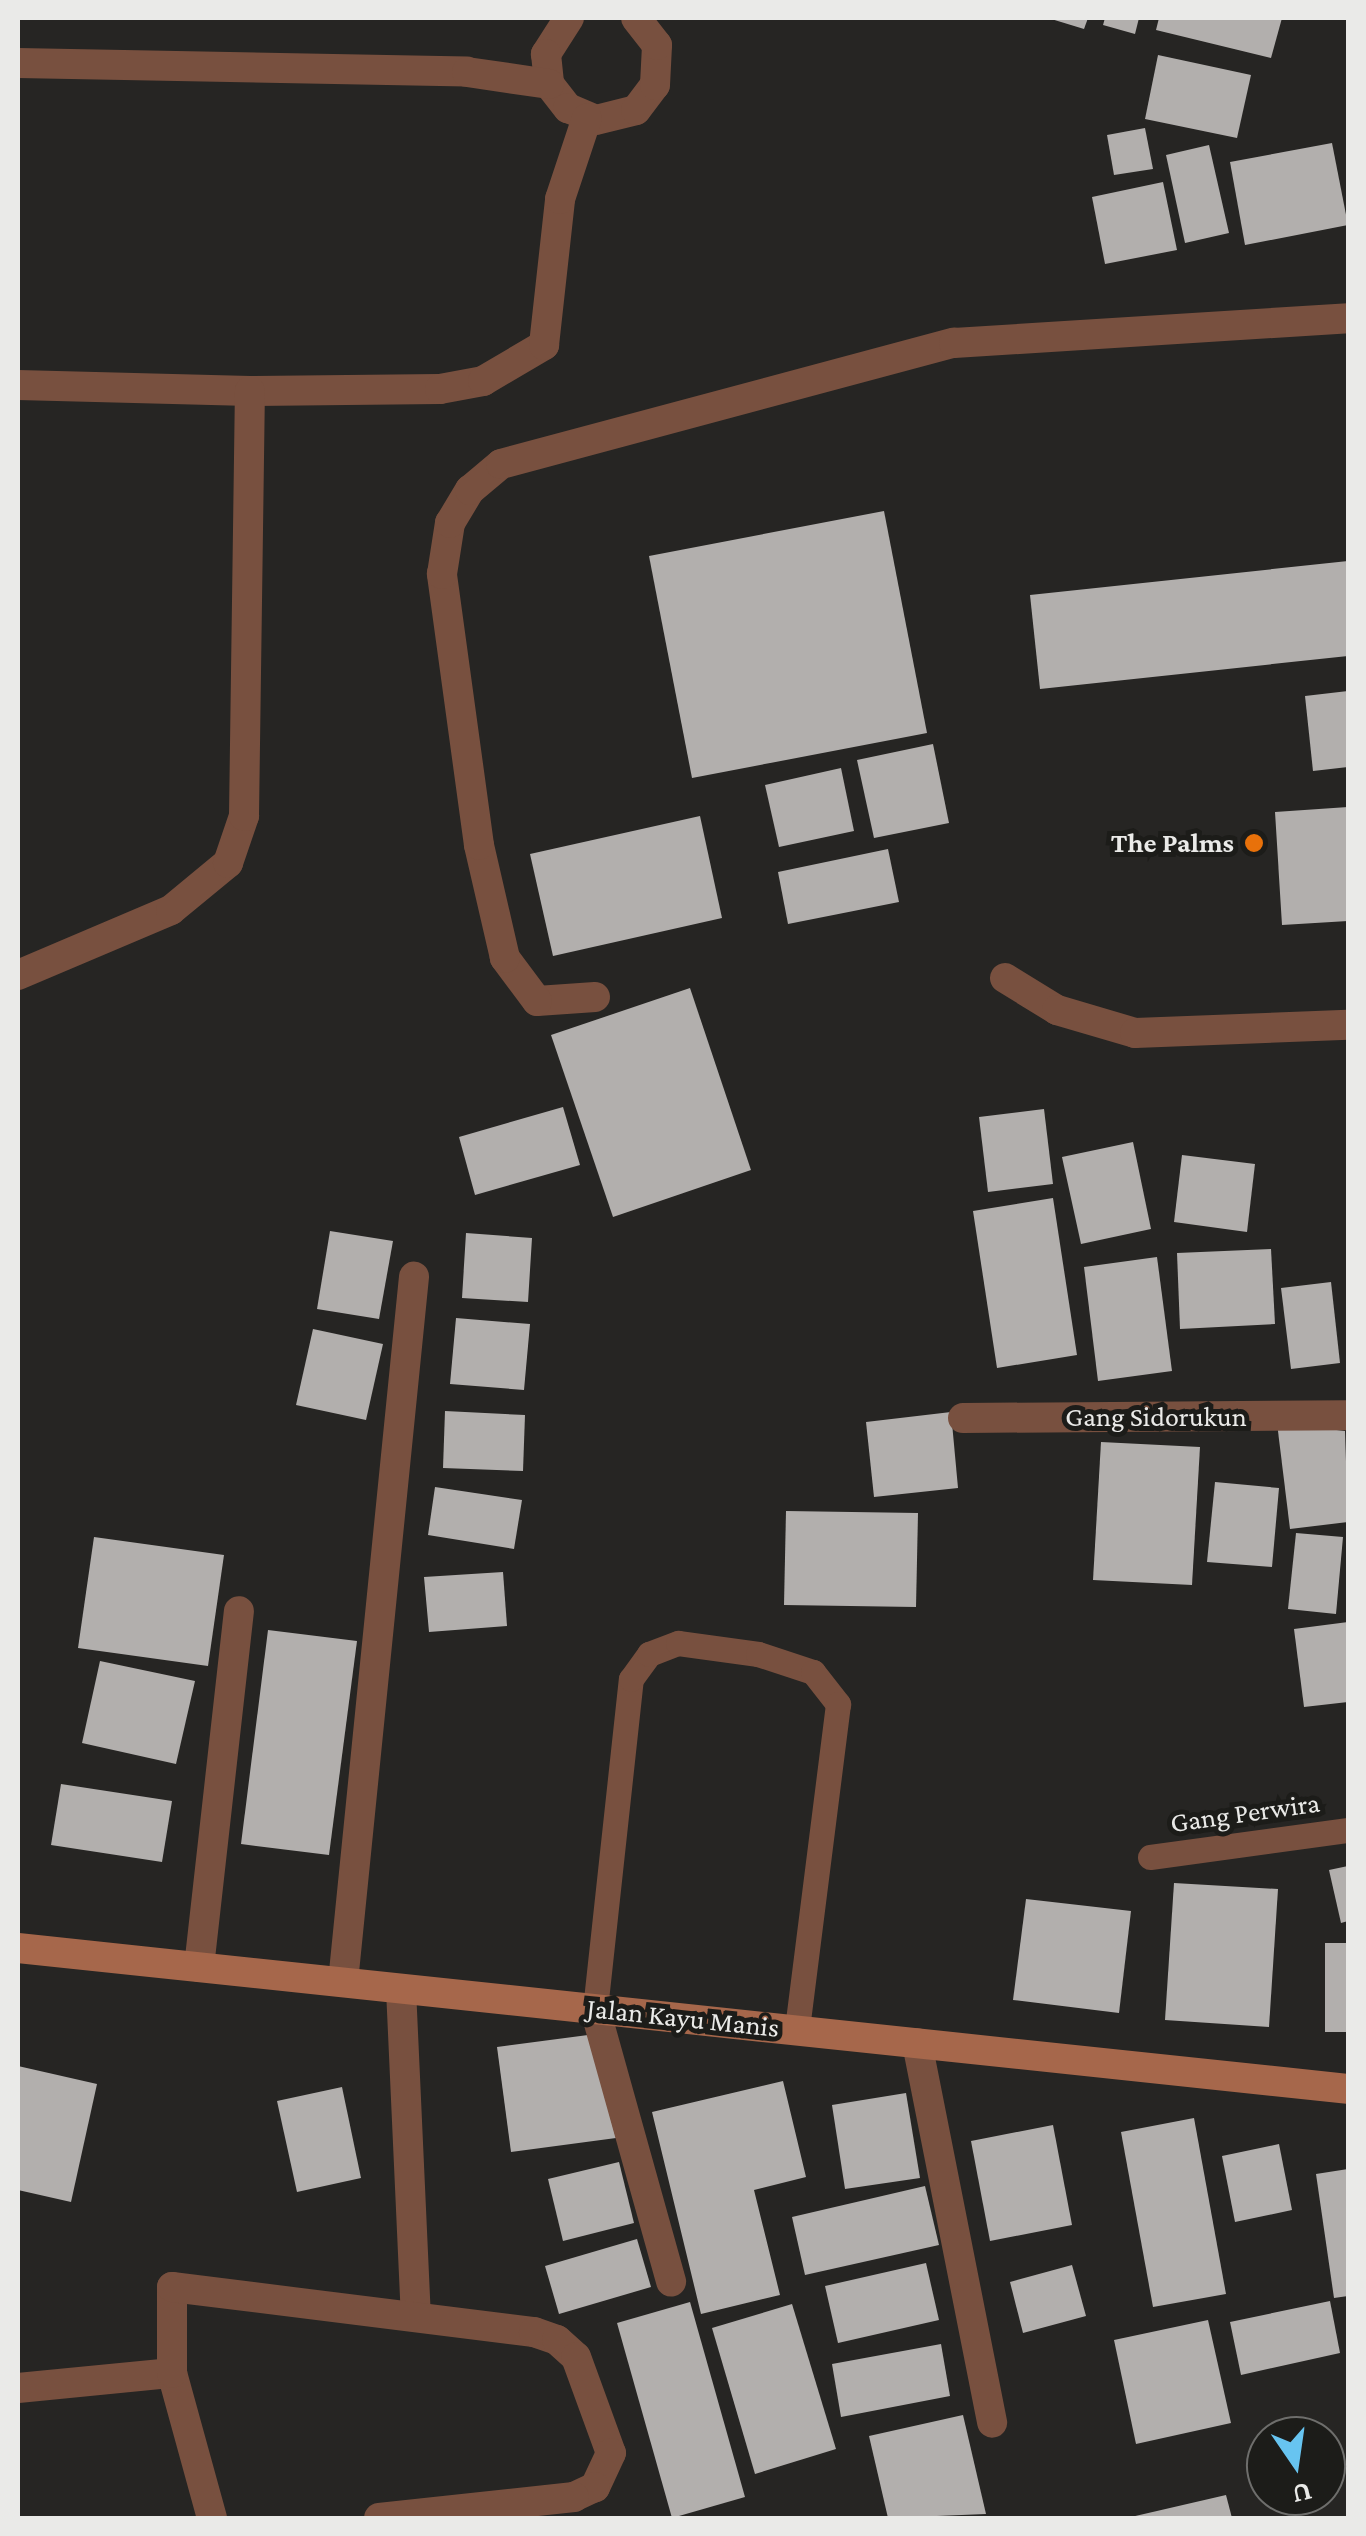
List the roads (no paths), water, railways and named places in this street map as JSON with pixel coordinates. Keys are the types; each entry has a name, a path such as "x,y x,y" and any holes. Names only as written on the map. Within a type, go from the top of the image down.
{"street":[{"path":"569,18 546,54 549,84 560,102 586,118 627,115 650,95 659,55 639,18"},
{"path":"18,63 467,72 549,84"},
{"path":"18,385 250,391 440,389 483,381 528,360 544,345 560,198 586,118"},
{"path":"595,996 537,1000 505,958 479,844 442,574 450,523 470,490 501,464 954,343 1348,318"},
{"path":"18,975 171,910 228,863 244,816 250,391"},
{"path":"1005,978 1057,1010 1136,1033 1348,1025"},
{"path":"343,1982 414,1277"},
{"name":"Gang Sidorukun","path":"963,1418 1348,1415"},
{"path":"199,1967 239,1611"},
{"name":"Jalan Kayu Manis","path":"18,1948 1348,2089"},
{"path":"401,1988 416,2316"},
{"path":"595,2009 671,2282"},
{"path":"917,2043 992,2424"},
{"path":"212,2518 172,2373 172,2287 416,2316 557,2340 576,2357 611,2453 595,2487 574,2497 379,2518"},
{"path":"18,2388 172,2373"}],"lane":[{"path":"595,2009 631,1679 649,1654 678,1644 758,1654 812,1672 838,1704 797,2030"},
{"name":"Gang Perwira","path":"1150,1856 1348,1830"}],"place":[{"name":"The Palms","path":"1254,843"}]}
